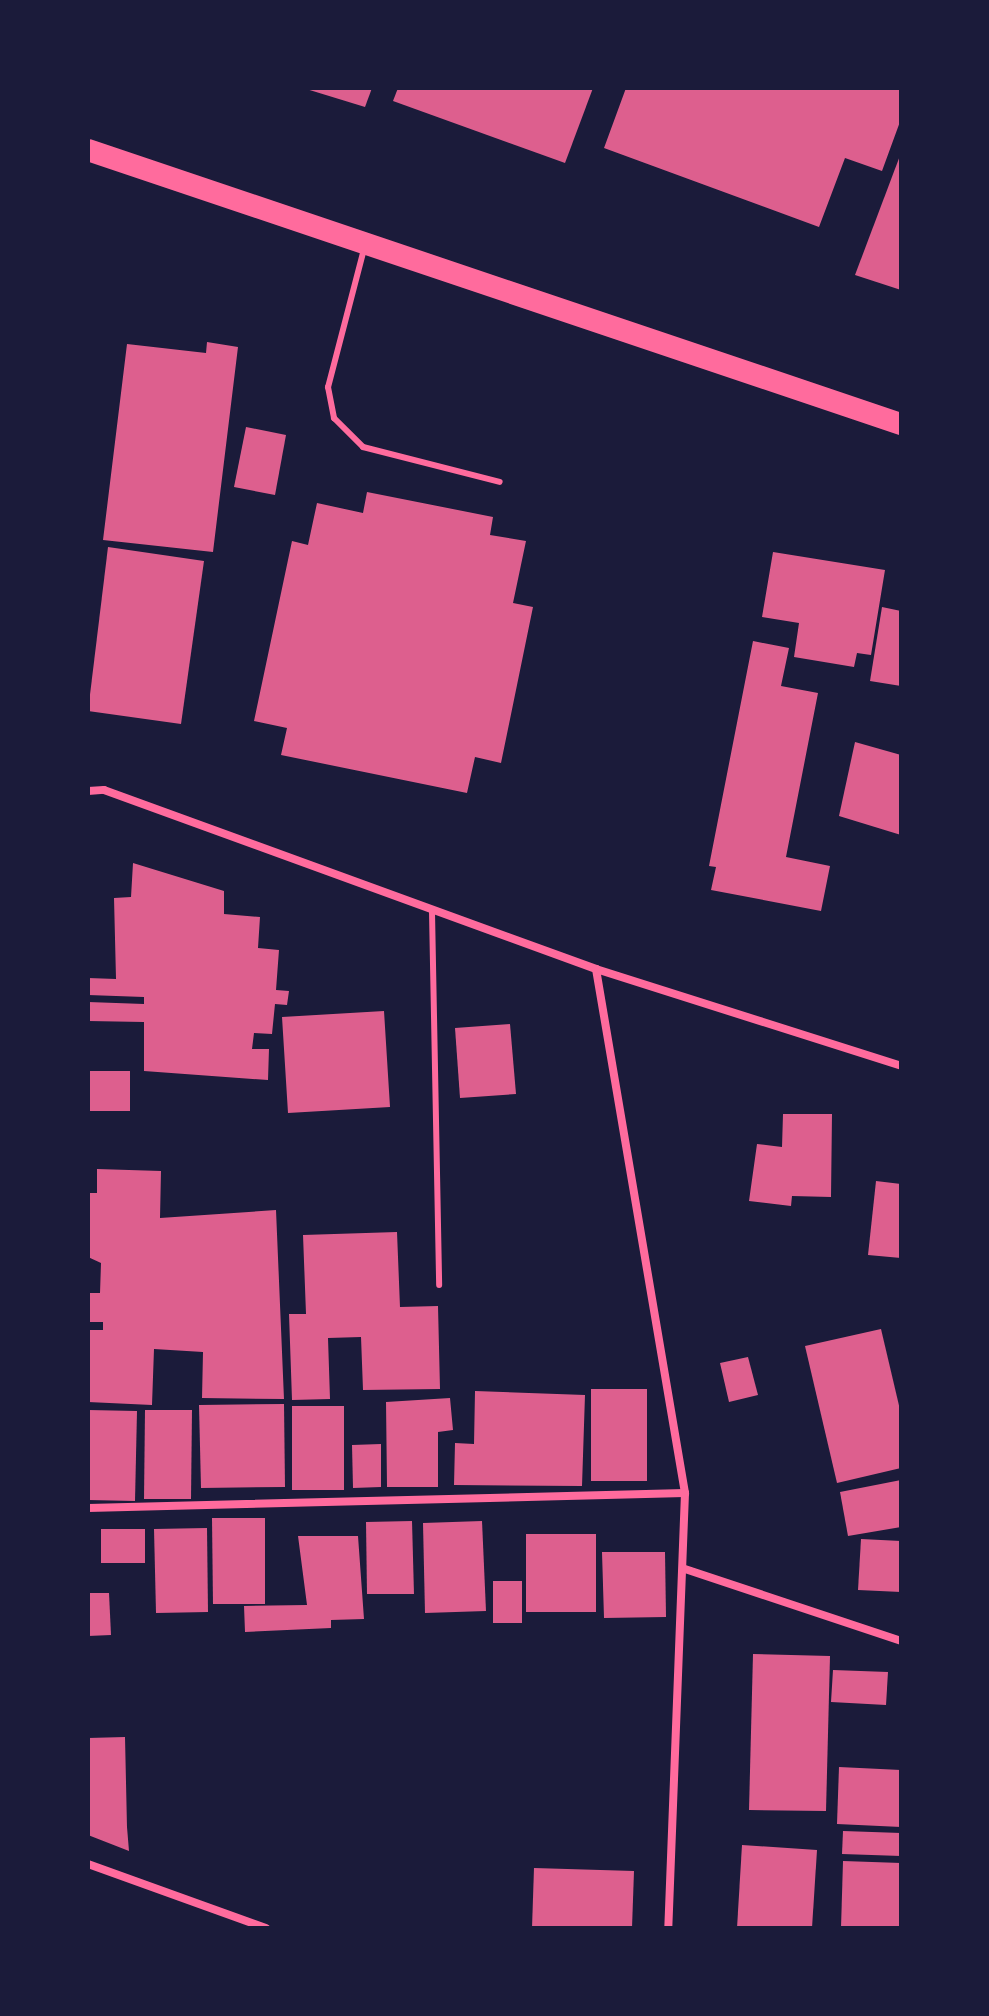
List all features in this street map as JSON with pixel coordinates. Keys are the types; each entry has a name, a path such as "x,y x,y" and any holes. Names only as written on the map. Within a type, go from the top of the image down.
{"highway":[{"path":"88,150 366,239 901,424"}],"street":[{"path":"88,791 104,790 432,912 596,969 901,1066"},
{"path":"596,969 685,1493 685,1569 668,1928"},
{"path":"88,1508 685,1493"},
{"path":"685,1569 901,1641"},
{"path":"88,1864 266,1928"}],"lane":[{"path":"366,239 328,387 334,418 363,447 500,482"},
{"path":"432,912 439,1285"}],"building":[{"path":"303,88 372,88 365,107"},
{"path":"398,88 593,88 565,163 393,101"},
{"path":"626,88 901,88 901,119 882,171 845,158 819,227 604,148"},
{"path":"901,153 901,290 855,275"},
{"path":"207,342 238,347 213,552 103,540 127,344 206,353"},
{"path":"246,427 286,435 275,495 234,487"},
{"path":"367,492 493,517 490,535 526,541 513,603 533,607 501,763 475,757 467,793 281,755 287,728 254,721 292,541 308,545 317,503 363,513"},
{"path":"108,547 204,561 181,724 88,711"},
{"path":"773,552 885,570 871,655 857,653 854,667 794,657 799,623 762,617"},
{"path":"882,607 901,611 901,686 870,681"},
{"path":"753,641 789,648 781,686 818,693 786,857 830,866 821,911 711,890 716,867 709,866"},
{"path":"855,742 901,755 901,835 839,816"},
{"path":"133,863 224,891 224,914 260,917 258,948 279,950 276,990 289,991 287,1005 275,1004 272,1034 254,1033 252,1049 269,1049 268,1080 144,1071 144,1022 88,1021 88,1002 144,1004 144,997 88,995 88,978 116,979 114,898 131,897"},
{"path":"384,1011 390,1107 288,1113 282,1017"},
{"path":"510,1024 516,1094 460,1098 455,1028"},
{"path":"88,1071 130,1071 130,1111 88,1111"},
{"path":"783,1114 832,1114 831,1197 792,1196 791,1206 749,1201 757,1144 782,1147"},
{"path":"97,1169 161,1171 160,1218 276,1210 284,1399 202,1398 203,1352 154,1349 152,1405 88,1402 88,1330 103,1330 103,1322 88,1322 88,1293 100,1293 101,1263 88,1257 88,1193 97,1193"},
{"path":"876,1181 901,1184 901,1258 868,1255"},
{"path":"397,1232 400,1307 438,1306 440,1389 363,1390 361,1337 328,1338 330,1399 292,1400 289,1314 306,1314 303,1235"},
{"path":"881,1329 901,1414 901,1468 837,1483 805,1346"},
{"path":"748,1357 758,1395 729,1402 720,1363"},
{"path":"591,1389 647,1389 647,1481 591,1481"},
{"path":"475,1391 585,1395 582,1486 454,1485 455,1443 474,1444"},
{"path":"450,1398 453,1430 438,1432 438,1487 387,1487 386,1402"},
{"path":"284,1404 285,1487 201,1488 199,1405"},
{"path":"292,1406 344,1406 344,1490 292,1490"},
{"path":"88,1410 137,1411 135,1501 88,1500"},
{"path":"145,1410 192,1410 191,1499 144,1499"},
{"path":"381,1444 381,1487 353,1488 352,1445"},
{"path":"901,1480 901,1527 848,1536 840,1492"},
{"path":"212,1518 265,1518 265,1604 213,1604"},
{"path":"412,1521 414,1594 367,1594 366,1522"},
{"path":"482,1521 486,1611 425,1613 423,1523"},
{"path":"207,1528 208,1612 156,1613 154,1529"},
{"path":"101,1529 145,1529 145,1563 101,1563"},
{"path":"526,1534 596,1534 596,1612 526,1612"},
{"path":"298,1536 358,1536 364,1619 331,1620 331,1628 245,1632 244,1606 307,1605"},
{"path":"861,1539 901,1541 901,1592 858,1590"},
{"path":"602,1552 665,1552 666,1617 604,1618"},
{"path":"493,1581 522,1581 522,1623 493,1623"},
{"path":"88,1593 109,1593 111,1635 88,1636"},
{"path":"753,1654 830,1656 826,1811 749,1810"},
{"path":"833,1670 888,1672 886,1705 831,1702"},
{"path":"125,1737 129,1851 88,1835 88,1738"},
{"path":"839,1767 901,1770 901,1827 837,1824"},
{"path":"843,1831 901,1833 901,1856 842,1854"},
{"path":"742,1845 817,1850 812,1928 737,1928"},
{"path":"843,1861 901,1863 901,1928 841,1928"},
{"path":"534,1868 634,1871 632,1928 532,1928"}]}
